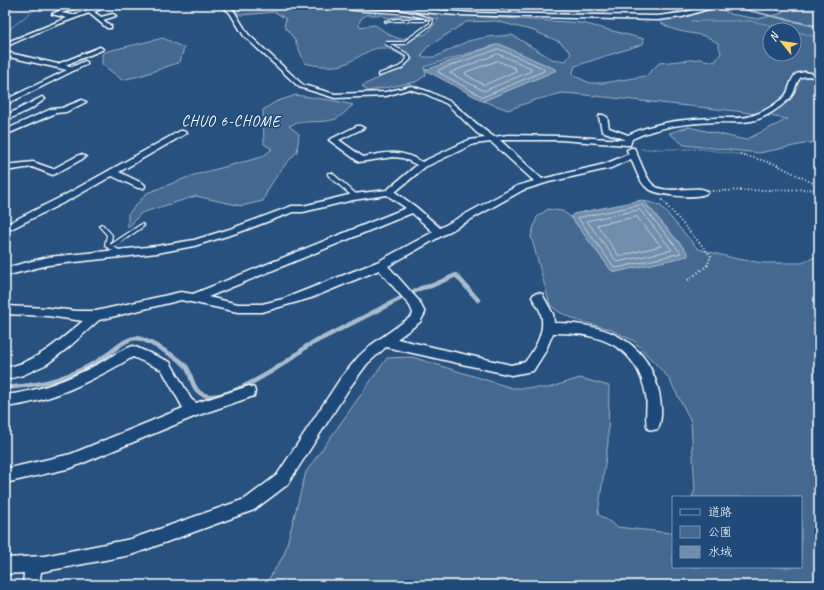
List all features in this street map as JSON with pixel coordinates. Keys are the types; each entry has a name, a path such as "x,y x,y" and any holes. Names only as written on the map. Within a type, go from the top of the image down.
{"street":[{"path":"5,7 13,5"},
{"path":"66,5 75,7 55,14 73,17"},
{"path":"5,45 103,5"},
{"path":"224,5 232,12 249,38 301,86 335,96 379,95 409,87 415,88 449,103 480,131 494,138 539,181"},
{"path":"378,5 430,12 485,15 504,14 640,19 671,17 718,5"},
{"path":"88,11 95,14 109,27"},
{"path":"99,19 113,16"},
{"path":"58,66 100,50"},
{"path":"5,54 72,69"},
{"path":"5,103 85,63"},
{"path":"5,310 48,312 77,316 96,316 181,296 238,308 262,308 283,303 307,295 381,265 520,188 539,181 612,165 651,127 693,120 758,118 789,96 795,78 798,75 804,74 819,77"},
{"path":"5,119 21,113 42,99"},
{"path":"5,134 54,111 63,110 82,102"},
{"path":"603,117 605,129 630,146 648,185 653,189 662,192 704,192"},
{"path":"360,128 333,140 362,160 390,154 400,154 422,164"},
{"path":"5,229 113,173 183,133"},
{"path":"5,272 39,262 83,255 179,246 212,239 292,209 304,209 355,196 389,192 398,186 422,164 465,144 494,138 560,138 630,146"},
{"path":"5,168 33,164 53,172 82,157"},
{"path":"113,173 141,186"},
{"path":"389,192 413,209 439,232"},
{"path":"193,299 413,209"},
{"path":"5,566 34,564 131,547 249,505 268,492 282,480 346,383 363,360 416,319 419,313 415,304 381,265"},
{"path":"385,342 511,370 529,367 539,353 548,328 546,314 538,297"},
{"path":"5,374 28,369 40,363 96,316"},
{"path":"548,328 580,328 600,333 618,340 629,348 640,361 650,380 654,403 653,424"},
{"path":"5,401 21,400 81,380 133,351 166,366 186,403 194,410"},
{"path":"5,476 71,461 194,410 249,392"},
{"path":"31,585 34,564"}],"lane":[{"path":"348,5 353,9 422,16 432,20"},
{"path":"386,21 432,20"},
{"path":"379,75 400,68 409,59 407,55 386,43 404,43 431,23 432,20"},
{"path":"330,174 355,196"},
{"path":"101,226 110,235 107,245 120,252"},
{"path":"110,247 142,226"}],"path":[{"path":"5,36 12,27 40,5"},
{"path":"671,17 706,22 752,21 788,28 819,38"},
{"path":"630,146 735,152 763,160 819,188"},
{"path":"704,192 819,188"},
{"path":"653,189 711,256 708,264 688,280"}],"green space":[{"path":"476,5 500,7 539,5 656,5 623,7 605,12 599,16 481,13 469,9 435,10 440,14 582,23 644,39 643,44 575,66 572,75 590,83 604,83 646,76 659,63 700,59 715,62 721,53 718,43 710,38 672,29 660,22 655,17 680,11 665,5 714,5 730,14 758,19 783,13 768,5 819,5 819,141 759,153 684,145 669,133 689,127 745,140 788,119 736,111 576,94 562,93 535,100 508,110 483,101 557,70 499,44 424,67 426,75 416,82 368,91 362,86 404,65 404,57 395,51 380,48 373,49 345,64 336,66 305,63 295,40 284,26 286,19 275,12 241,15 237,13 233,6","holes":["366,15 381,15 388,18 404,16 439,19 426,34 400,39 390,35 375,25 359,27 360,20","496,21 534,31 560,42 571,53 566,61 552,59 512,35 487,37 468,41 435,57 421,57 426,48 466,22"]},
{"path":"163,38 184,48 180,62 143,75 122,80 102,64 102,54 108,51"},
{"path":"296,95 353,105 336,119 299,123 289,126 299,134 297,152 277,175 263,201 241,206 196,196 141,213 128,228 128,214 147,193 194,175 262,157 272,149 264,144 263,110 275,102"},
{"path":"644,201 660,205 698,249 737,259 764,263 802,263 819,255 819,585 265,585 284,555 306,472 387,358 412,357 512,388 548,388 580,378 609,386 608,442 598,514 617,527 671,533 672,532 672,568 802,568 802,496 692,496 695,490 691,421 668,377 634,341 610,329 579,321 559,312 550,305 531,236 537,217 548,209 562,211 571,217 611,270 616,272 688,253"}],"water":[{"path":"499,44 557,70 483,101 425,70"},
{"path":"642,200 688,253 688,256 616,272 611,270 571,217 573,214"}],"waterway":[{"path":"725,5 819,27"},
{"path":"5,388 42,383 69,375 96,362 128,340 136,338 154,345 181,361 187,367 194,386 200,393 210,396 223,394 239,389 255,381 286,362 307,346 421,288 431,286 456,275 478,300"}],"district":[{"name":"CHUO 6-CHOME","path":"231,121"}]}
